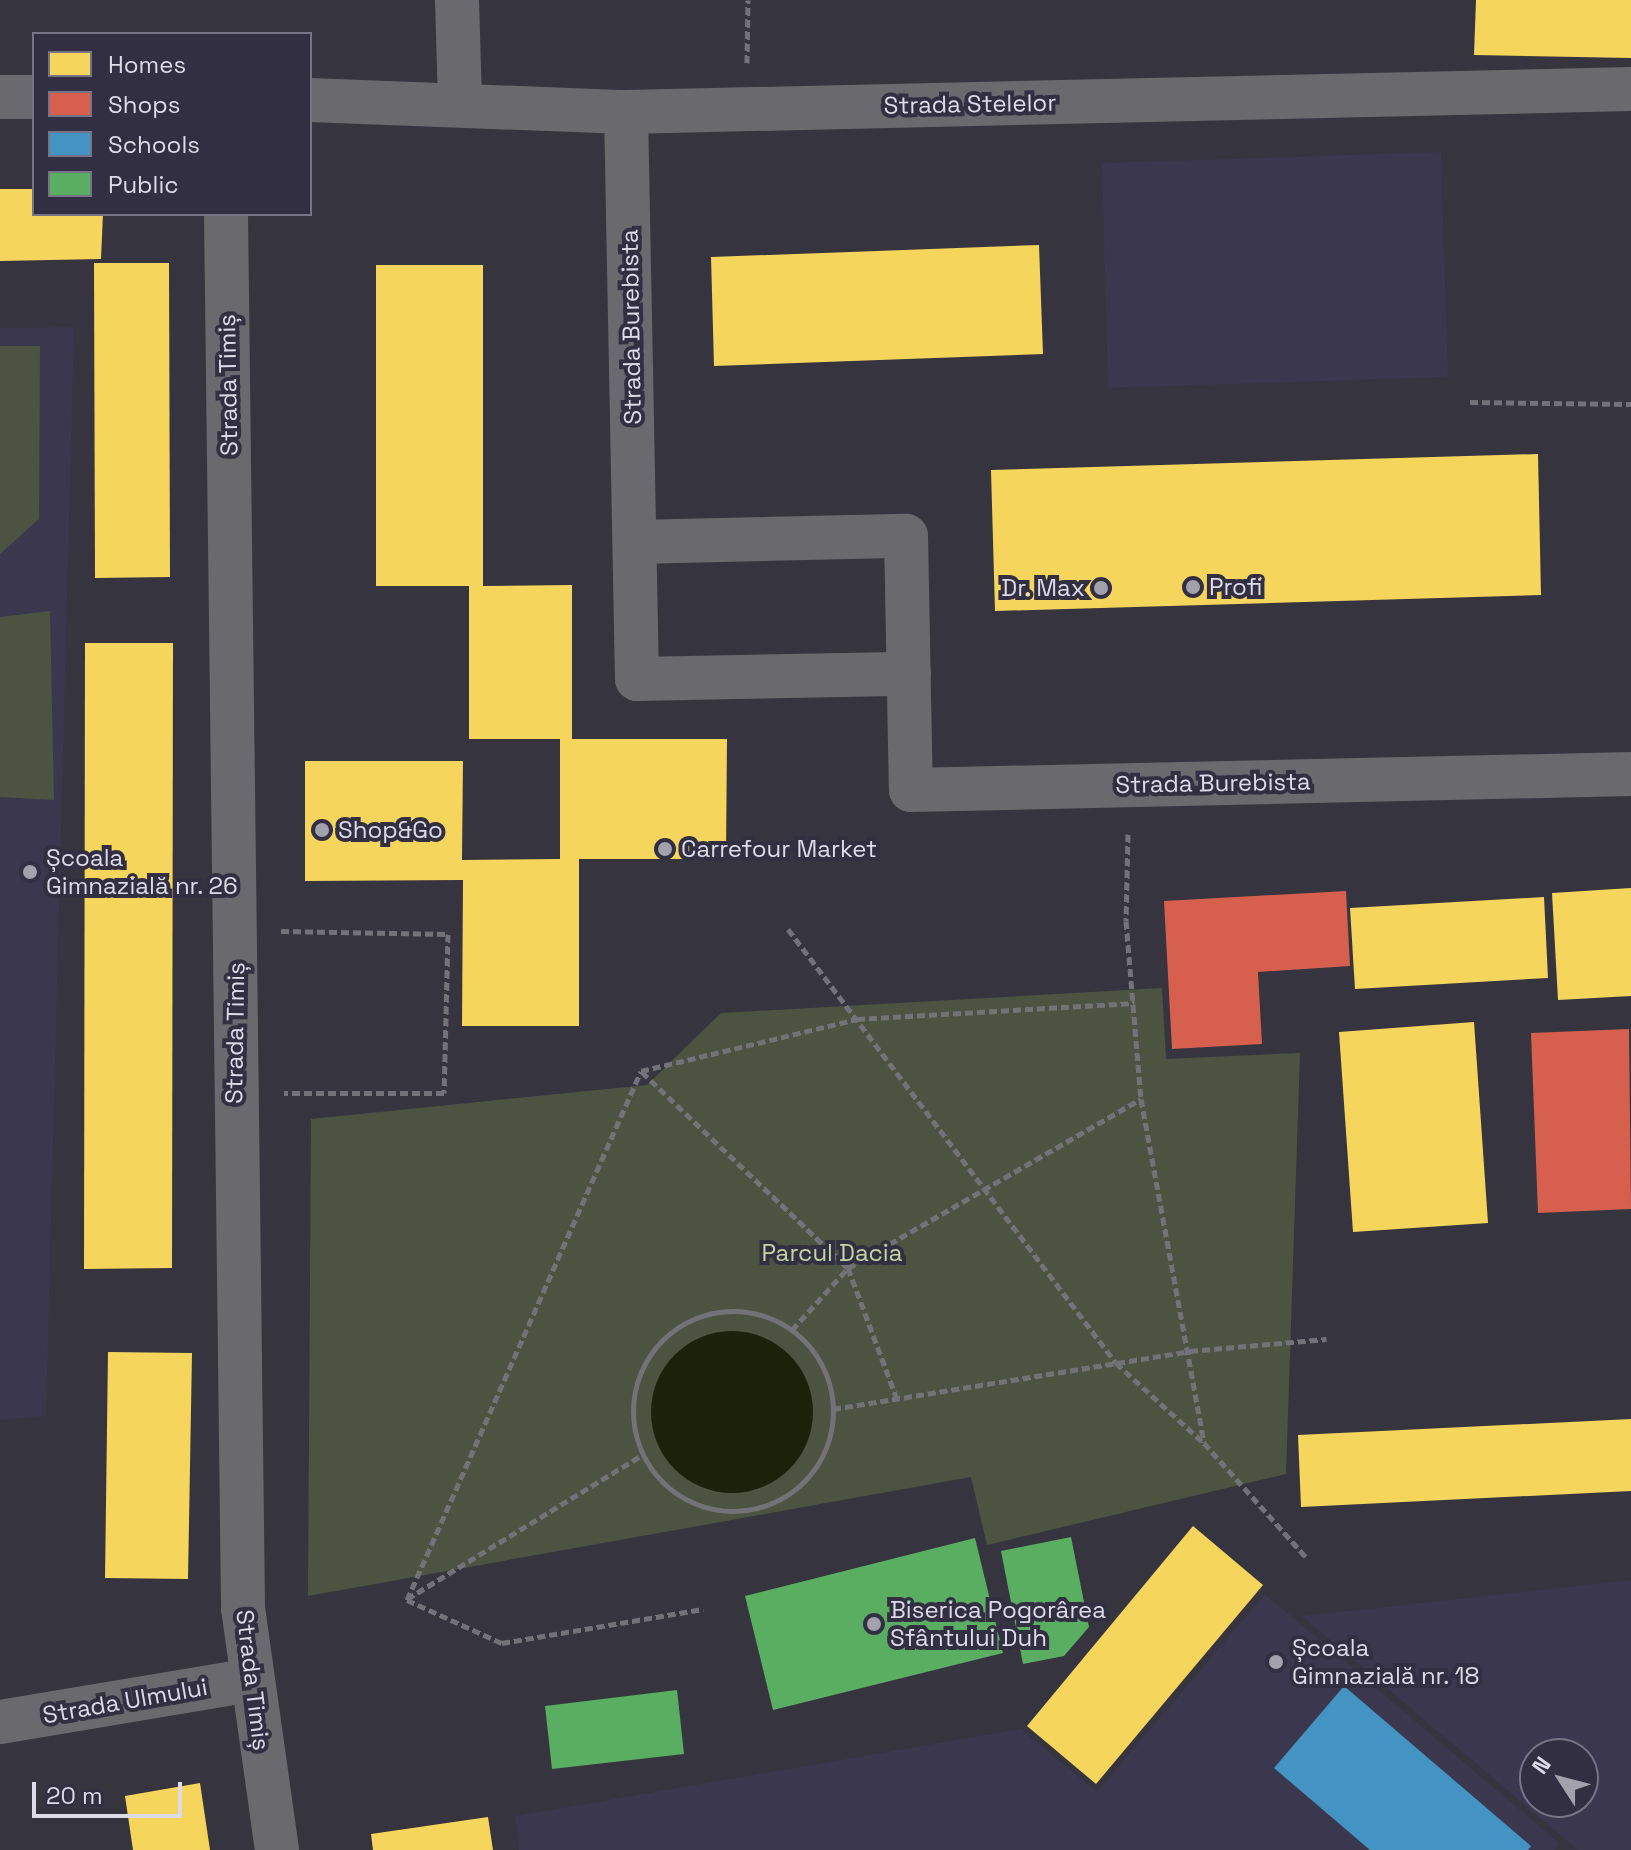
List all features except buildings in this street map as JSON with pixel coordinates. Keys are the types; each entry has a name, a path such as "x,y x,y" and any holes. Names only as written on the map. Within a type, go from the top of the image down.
{"street":[{"path":"457,0 460,102"},
{"name":"Strada Stelelor","path":"312,100 460,102 626,112 1631,89"},
{"path":"0,97 32,97"},
{"name":"Strada Burebista","path":"626,112 637,679 909,674"},
{"name":"Strada Timiș","path":"226,216 236,930 233,1093 243,1608 250,1680 277,1850"},
{"name":"Strada Burebista","path":"635,542 906,536 911,790 1631,774"},
{"name":"Strada Ulmului","path":"0,1722 250,1680"}],"path":[{"path":"747,109 748,0"},
{"path":"1470,402 1631,404"},
{"path":"1129,785 1126,921 1141,1099 1190,1351 1204,1443"},
{"path":"788,929 1116,1363 1204,1443 1306,1557"},
{"path":"233,1093 444,1093 448,934 236,930"},
{"path":"641,1071 857,1019 1135,1003"},
{"path":"641,1071 848,1268 897,1399"},
{"path":"407,1600 641,1071"},
{"path":"792,1330 848,1268 1141,1099"},
{"path":"724,1311 760,1314 792,1330 814,1351 828,1379 833,1409 828,1443 812,1473 787,1496 756,1509 722,1511 689,1502 661,1482 642,1455 633,1424 634,1393 644,1363 664,1338 690,1320 724,1311"},
{"path":"833,1409 1190,1351 1326,1339"},
{"path":"407,1600 642,1455"},
{"path":"407,1600 502,1643 703,1609"}],"shaded area":[{"path":"1441,152 1448,377 1108,388 1102,163"},
{"name":"Școala Gimnazială nr. 26","path":"74,327 46,1416 0,1420 0,328"},
{"path":"732,1331 763,1337 790,1354 807,1381 813,1412 807,1443 790,1470 763,1487 732,1493 701,1487 674,1470 657,1443 651,1412 657,1381 674,1354 701,1337"},
{"path":"1631,1580 1631,1850 1578,1850 1540,1818 1599,1818 1599,1738 1519,1738 1519,1800 1302,1616"},
{"name":"Școala Gimnazială nr. 18","path":"1265,1594 1519,1809 1519,1818 1529,1818 1559,1843 1554,1850 519,1850 515,1816 1021,1729 1097,1792"}],"green space":[{"path":"0,346 40,346 39,519 0,554"},
{"path":"50,611 54,800 0,797 0,617"},
{"name":"Parcul Dacia","path":"1162,988 1166,1059 1300,1053 1286,1474 987,1545 971,1477 308,1596 311,1119 647,1085 721,1013"}],"place":[{"name":"Profi","path":"1193,587"},
{"name":"Dr. Max","path":"1101,588"},
{"name":"Shop&Go","path":"322,830"},
{"name":"Carrefour Market","path":"665,849"},
{"name":"Școala Gimnazială nr. 26","path":"30,872"},
{"name":"Biserica Pogorârea Sfântului Duh","path":"874,1624"},
{"name":"Școala Gimnazială nr. 18","path":"1276,1662"}]}
